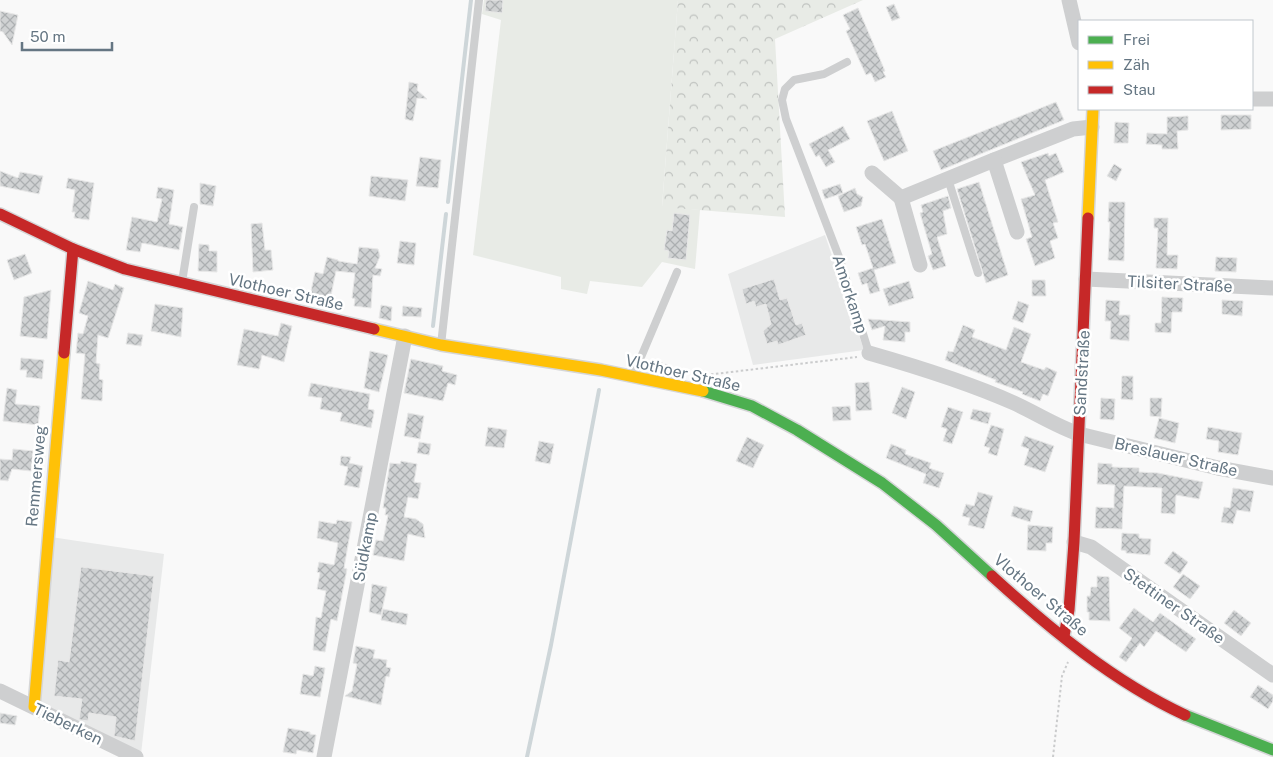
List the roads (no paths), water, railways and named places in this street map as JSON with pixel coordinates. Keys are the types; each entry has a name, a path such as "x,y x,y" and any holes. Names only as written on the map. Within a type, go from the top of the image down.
{"street":[{"path":"1069,0 1078,39"},
{"path":"1253,99 1273,98"},
{"name":"Sandstraße","path":"1064,636 1069,610 1074,542 1093,110"},
{"path":"900,198 1073,129 1092,127"},
{"path":"994,160 1018,232"},
{"path":"872,173 900,198 920,266"},
{"name":"Vlothoer Straße","path":"0,214 73,249 125,269 182,284 441,345 601,370 637,379 712,393 752,406 846,459 882,483 936,526 1014,596 1074,645 1123,680 1165,706 1210,727 1273,750"},
{"name":"Remmersweg","path":"34,707 73,249"},
{"name":"Tilsiter Straße","path":"1086,279 1273,288"},
{"name":"Südkamp","path":"324,757 405,336"},
{"name":"Amorkamp","path":"869,353 926,370 1013,403 1062,428 1079,434"},
{"name":"Breslauer Straße","path":"1079,434 1218,468 1273,478"},
{"name":"Stettiner Straße","path":"1074,542 1090,547 1273,675"},
{"name":"Tieberken","path":"0,691 136,757"}],"lane":[{"path":"441,345 479,0"},
{"name":"Amorkamp","path":"847,62 824,74 794,80 786,89 782,100 786,119 838,257 869,353"},
{"path":"948,179 978,273"},
{"path":"182,284 194,207"},
{"path":"637,379 677,272"}],"waterway":[{"path":"448,202 471,0"},
{"path":"433,326 446,214"},
{"path":"527,757 551,645 599,390"}]}
